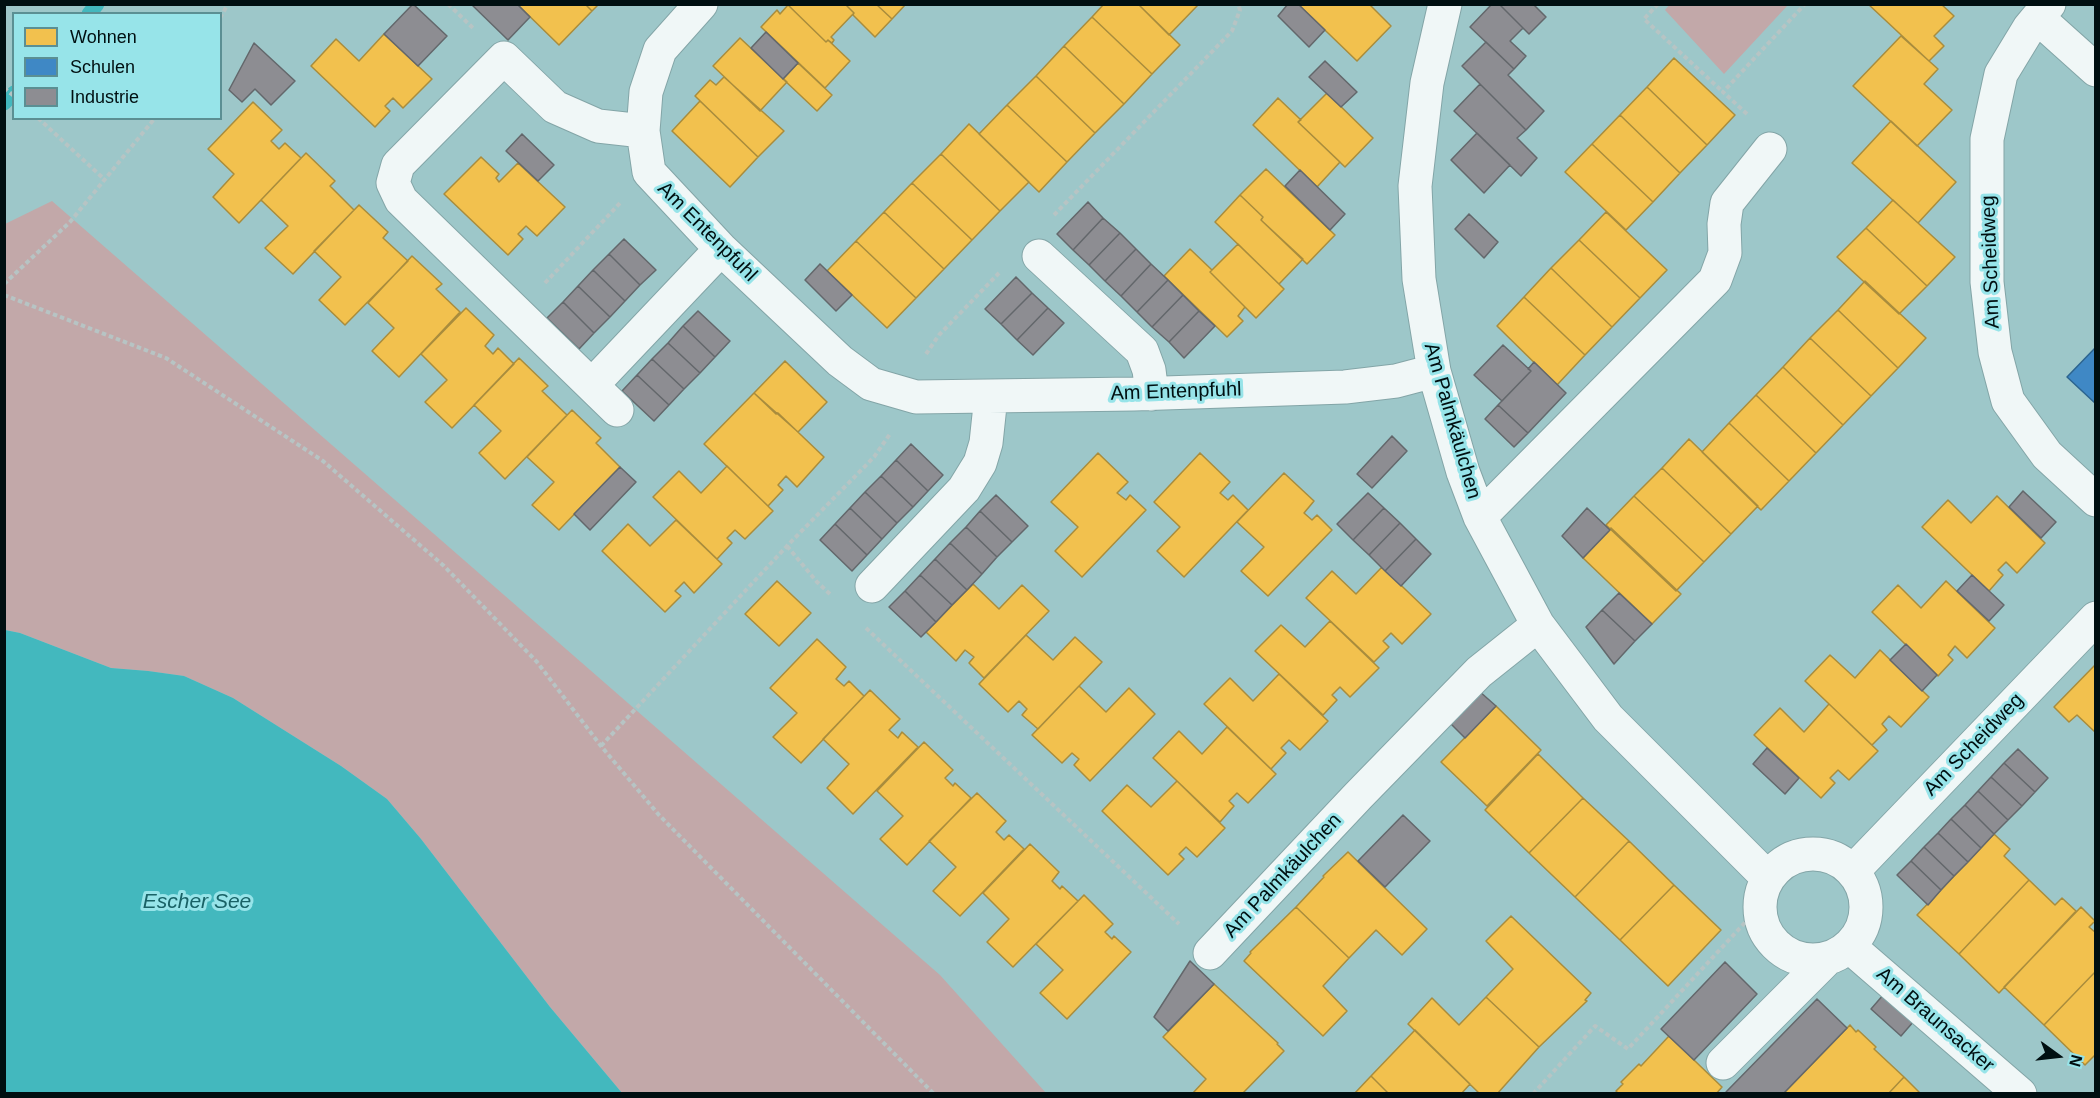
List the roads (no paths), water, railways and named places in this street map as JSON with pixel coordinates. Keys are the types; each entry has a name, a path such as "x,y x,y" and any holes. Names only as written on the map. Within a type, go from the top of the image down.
{"street":[{"name":"Am Entenpfuhl","path":"701,4 660,50 645,92 643,131 649,172 721,249 840,360 871,384 907,395 1152,394 1345,387 1396,381 1434,371"},
{"name":"Am Palmkäulchen","path":"1445,4 1427,82 1415,186 1419,279 1434,371 1463,472 1480,517 1538,625 1608,718 1764,893 1762,926 1773,944 1788,955 1808,961 1838,953"},
{"path":"2043,11 2096,70"},
{"name":"Am Scheidweg","path":"2043,11 2029,28 2001,74 1988,139 1988,282 1995,352 2008,400 2048,455 2096,500"},
{"path":"617,410 401,200 393,183 398,165 504,58 555,107 598,126 643,131"},
{"name":"Am Palmkäulchen","path":"1480,517 1715,280 1725,253 1724,224 1727,203 1770,149"},
{"path":"592,385 721,249"},
{"path":"1039,256 1142,351 1149,370 1152,394"},
{"path":"873,586 964,489 980,463 986,442 991,396"},
{"name":"Am Scheidweg","path":"1852,871 2096,618"},
{"name":"Am Palmkäulchen","path":"1210,953 1479,672 1538,625"},
{"path":"1723,1064 1861,931 1867,908 1863,889 1852,871 1828,856 1809,854 1782,863 1764,893"},
{"name":"Am Braunsacker","path":"1838,953 2009,1083"}],"water":[{"name":"Escher See","path":"5,630 20,633 111,668 184,676 233,698 341,766 387,799 421,839 550,1007 622,1093 5,1093"}],"waterway":[{"path":"91,12 97,4"},
{"path":"4,103 12,95"}]}
